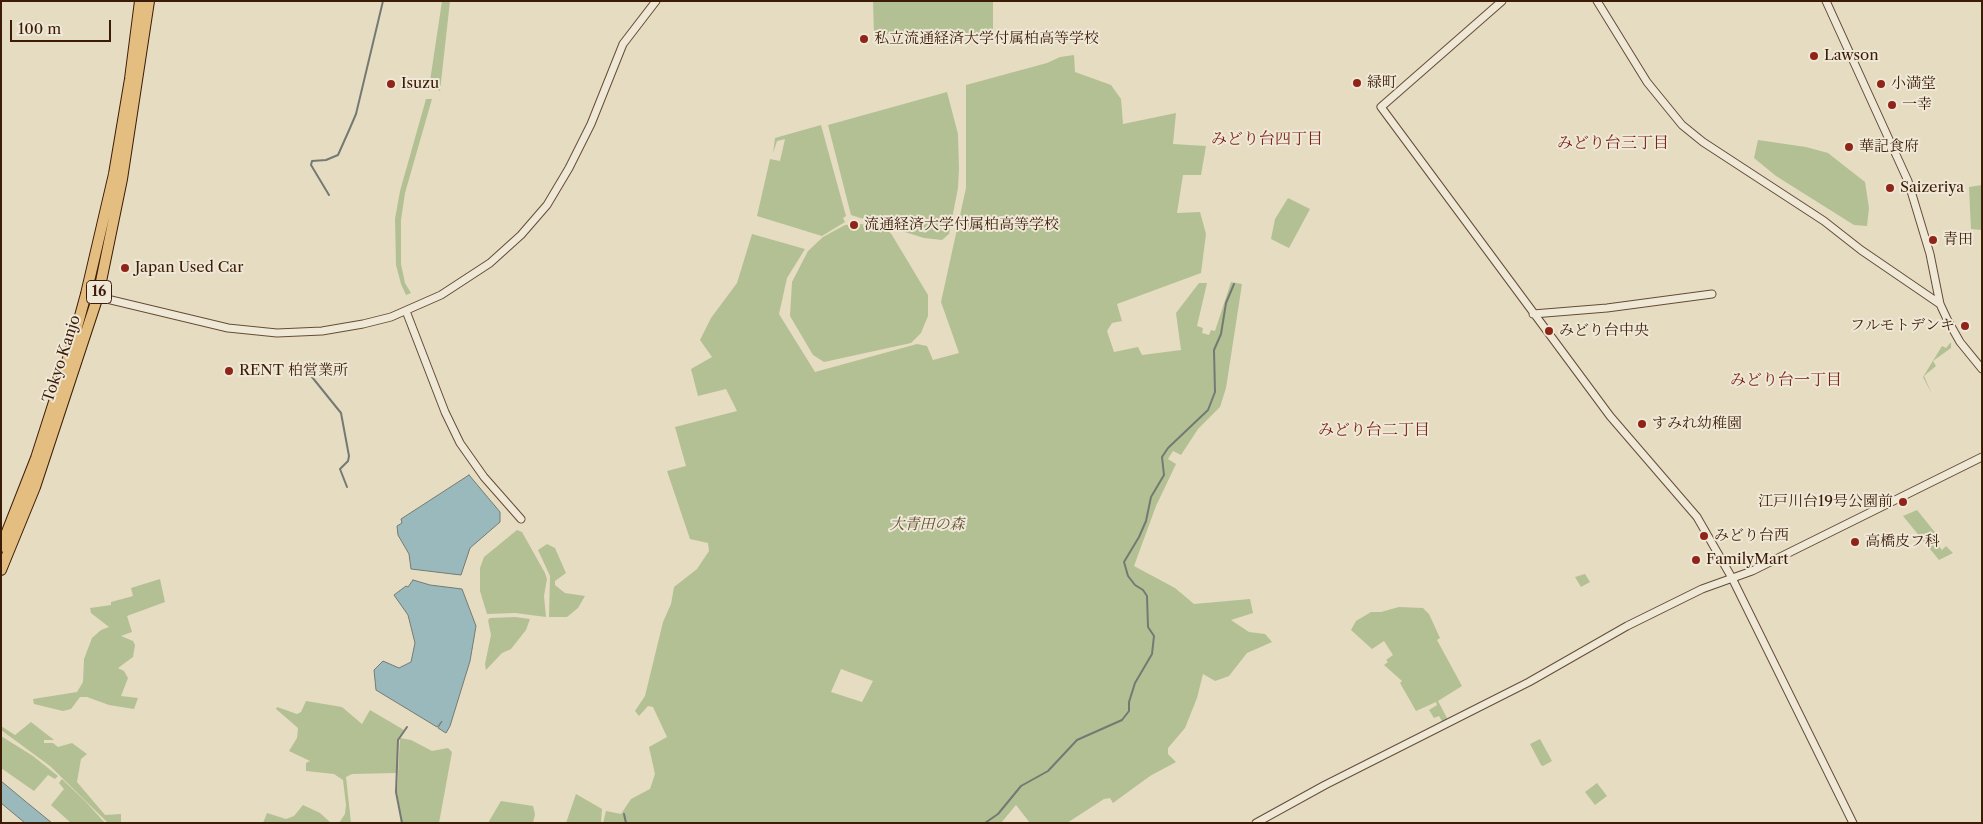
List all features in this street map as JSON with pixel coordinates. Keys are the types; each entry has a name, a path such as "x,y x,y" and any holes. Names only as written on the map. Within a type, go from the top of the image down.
{"highway":[{"name":"Tokyo Kanjo","path":"1,547 45,433 86,294 114,174 130,79 140,1"},
{"name":"Tokyo Kanjo","path":"1,570 35,488 98,296 122,179 149,1"}],"street":[{"path":"86,294 246,331 322,331 363,324 406,311 451,290 483,268 516,240 547,205 570,168 623,44 630,32 656,1"},
{"path":"1502,1 1381,107 1610,416 1697,517 1732,578 1853,823"},
{"path":"1597,1 1647,82 1682,126 1703,142 1824,221 1861,250 1940,304"},
{"path":"1826,1 1908,181 1928,246 1940,304 1952,330 1982,369"},
{"path":"1533,314 1607,308 1712,294"},
{"path":"406,311 445,412 460,443 484,477 521,519"},
{"path":"1256,823 1325,785 1529,682 1627,626 1702,588 1752,571 1982,457"}],"green space":[{"path":"442,1 450,1 440,91 430,81"},
{"path":"873,1 993,1 993,34 874,34"},
{"name":"大青田の森","path":"1074,55 1075,72 1111,85 1121,99 1123,124 1176,113 1173,144 1206,146 1201,175 1183,175 1177,213 1200,212 1206,234 1201,273 1117,304 1122,321 1112,323 1107,331 1114,352 1138,347 1142,355 1181,350 1176,313 1199,283 1207,283 1197,326 1203,328 1202,333 1209,335 1211,330 1215,331 1231,282 1242,284 1226,388 1220,407 1198,429 1181,455 1173,451 1168,459 1176,464 1156,506 1134,566 1175,588 1194,604 1250,599 1253,613 1231,620 1249,632 1265,634 1272,642 1247,653 1229,676 1215,681 1203,674 1197,698 1185,728 1168,748 1168,754 1176,762 1150,776 1113,803 1110,798 1104,799 1067,823 1030,823 1016,805 1001,823 603,823 606,811 621,814 631,799 650,789 655,774 649,747 667,737 653,707 648,706 639,716 635,711 645,696 663,622 671,604 674,587 697,569 709,551 708,543 690,539 667,471 686,466 675,427 737,411 726,389 698,396 691,369 712,357 700,340 711,318 737,283 752,234 805,249 787,278 779,314 815,372 917,344 927,346 933,360 959,353 941,302 966,188 966,85 1047,63 1060,57","holes":["841,669 873,681 862,702 831,692"]},
{"path":"947,92 958,134 959,169 958,188 949,234 942,240 924,238 851,215 828,125"},
{"path":"426,99 432,99 405,193 401,220 401,264 405,283 411,293 406,295 396,265 395,219 400,191"},
{"path":"821,125 846,216 843,218 845,222 822,236 757,216 770,159 780,161 785,139 777,141 773,153 775,138"},
{"path":"1758,140 1806,147 1828,153 1865,182 1869,208 1867,226 1854,225 1776,176 1754,158"},
{"path":"1982,185 1982,230 1971,229 1969,187"},
{"path":"1288,198 1310,209 1289,248 1271,239 1275,219"},
{"path":"860,224 887,229 892,235 928,295 928,316 921,333 911,343 824,362 813,355 790,316 792,282 808,251 823,237 845,225"},
{"path":"1951,342 1951,348 1933,361 1936,366 1924,376 1932,394 1923,377 1942,346 1946,348"},
{"path":"1917,510 1938,536 1933,539 1942,550 1946,546 1953,553 1939,560 1903,516"},
{"path":"517,530 522,532 547,579 544,596 546,617 515,613 487,614 480,591 480,568 484,557"},
{"path":"547,544 555,548 566,573 555,581 555,585 565,593 585,596 578,608 567,617 549,617 550,576 538,550"},
{"path":"1585,574 1590,582 1581,587 1575,577"},
{"path":"160,579 165,602 127,616 132,632 121,636 133,641 135,645 133,657 118,668 124,671 128,678 121,696 138,698 134,709 109,705 87,697 80,697 71,709 63,711 34,704 33,699 77,692 83,682 84,659 92,638 101,630 109,627 91,613 90,608 111,605 111,602 133,596 131,588"},
{"path":"1399,607 1423,608 1429,614 1440,638 1437,640 1462,686 1438,701 1448,720 1443,723 1439,716 1434,718 1429,710 1437,705 1436,702 1416,711 1400,683 1402,681 1384,665 1388,662 1386,660 1393,655 1384,641 1372,649 1351,630 1356,621 1371,612 1381,612"},
{"path":"515,617 530,619 526,630 511,649 502,653 486,670 485,664 491,635 488,620 490,618"},
{"path":"306,701 342,707 362,724 370,710 404,730 398,739 396,773 352,774 346,777 351,823 339,823 345,814 346,805 343,780 334,774 306,771 306,763 310,761 289,751 297,738 298,728 276,709 277,707 297,714 301,712"},
{"path":"31,722 54,740 44,740 44,743 53,743 58,747 72,743 87,754 81,759 77,782 105,815 121,814 121,823 108,823 50,766 1,730 1,726 15,735"},
{"path":"1,736 33,756 58,776 55,779 48,775 34,791 1,768"},
{"path":"400,738 411,740 432,751 448,748 452,752 439,823 402,823 397,792"},
{"path":"1540,739 1552,761 1543,766 1530,744"},
{"path":"62,779 105,823 71,823 51,805 64,789 59,783"},
{"path":"1597,783 1607,796 1595,805 1585,792"},
{"path":"576,794 602,809 601,823 566,823"},
{"path":"501,801 533,806 535,814 533,823 488,823"},
{"path":"303,805 320,813 331,823 263,823 267,813 286,819 294,816"}],"water":[{"path":"469,475 500,512 500,522 470,548 461,575 411,569 409,554 398,535 397,526 402,523 401,519"},
{"path":"413,580 430,585 462,589 476,626 470,661 450,726 446,733 438,728 442,721 437,727 376,690 374,670 383,661 399,668 411,662 415,643 408,615 394,595 406,586 408,587"},
{"path":"1,781 52,823 25,823 1,803"}],"waterway":[{"path":"329,195 311,165 312,161 326,160 338,155 350,128 356,114 383,1"},
{"path":"985,823 998,814 1021,786 1048,771 1077,740 1122,720 1129,711 1129,702 1135,683 1152,654 1154,636 1148,627 1147,596 1128,576 1124,562 1139,537 1146,521 1151,497 1164,475 1162,457 1168,448 1208,410 1215,392 1214,350 1221,334 1226,303 1234,284"},
{"path":"312,377 341,413 349,456 348,461 340,469 347,487"},
{"path":"402,823 396,792 398,740 407,727"},
{"path":"624,814 626,823"}],"place":[{"name":"私立流通経済大学付属柏高等学校","path":"864,39"},
{"name":"Lawson","path":"1814,56"},
{"name":"緑町","path":"1357,83"},
{"name":"Isuzu","path":"391,84"},
{"name":"小満堂","path":"1881,84"},
{"name":"一幸","path":"1892,105"},
{"name":"華記食府","path":"1849,147"},
{"name":"Saizeriya","path":"1890,188"},
{"name":"流通経済大学付属柏高等学校","path":"854,225"},
{"name":"青田","path":"1933,240"},
{"name":"Japan Used Car","path":"125,268"},
{"name":"フルモトデンキ","path":"1965,326"},
{"name":"みどり台中央","path":"1549,331"},
{"name":"RENT 柏営業所","path":"229,371"},
{"name":"すみれ幼稚園","path":"1642,424"},
{"name":"江戸川台19号公園前","path":"1903,502"},
{"name":"みどり台西","path":"1704,536"},
{"name":"高橋皮フ科","path":"1855,542"},
{"name":"FamilyMart","path":"1696,560"}],"district":[{"name":"みどり台四丁目","path":"1267,139"},
{"name":"みどり台三丁目","path":"1613,143"},
{"name":"みどり台一丁目","path":"1786,380"},
{"name":"みどり台二丁目","path":"1374,430"}]}
